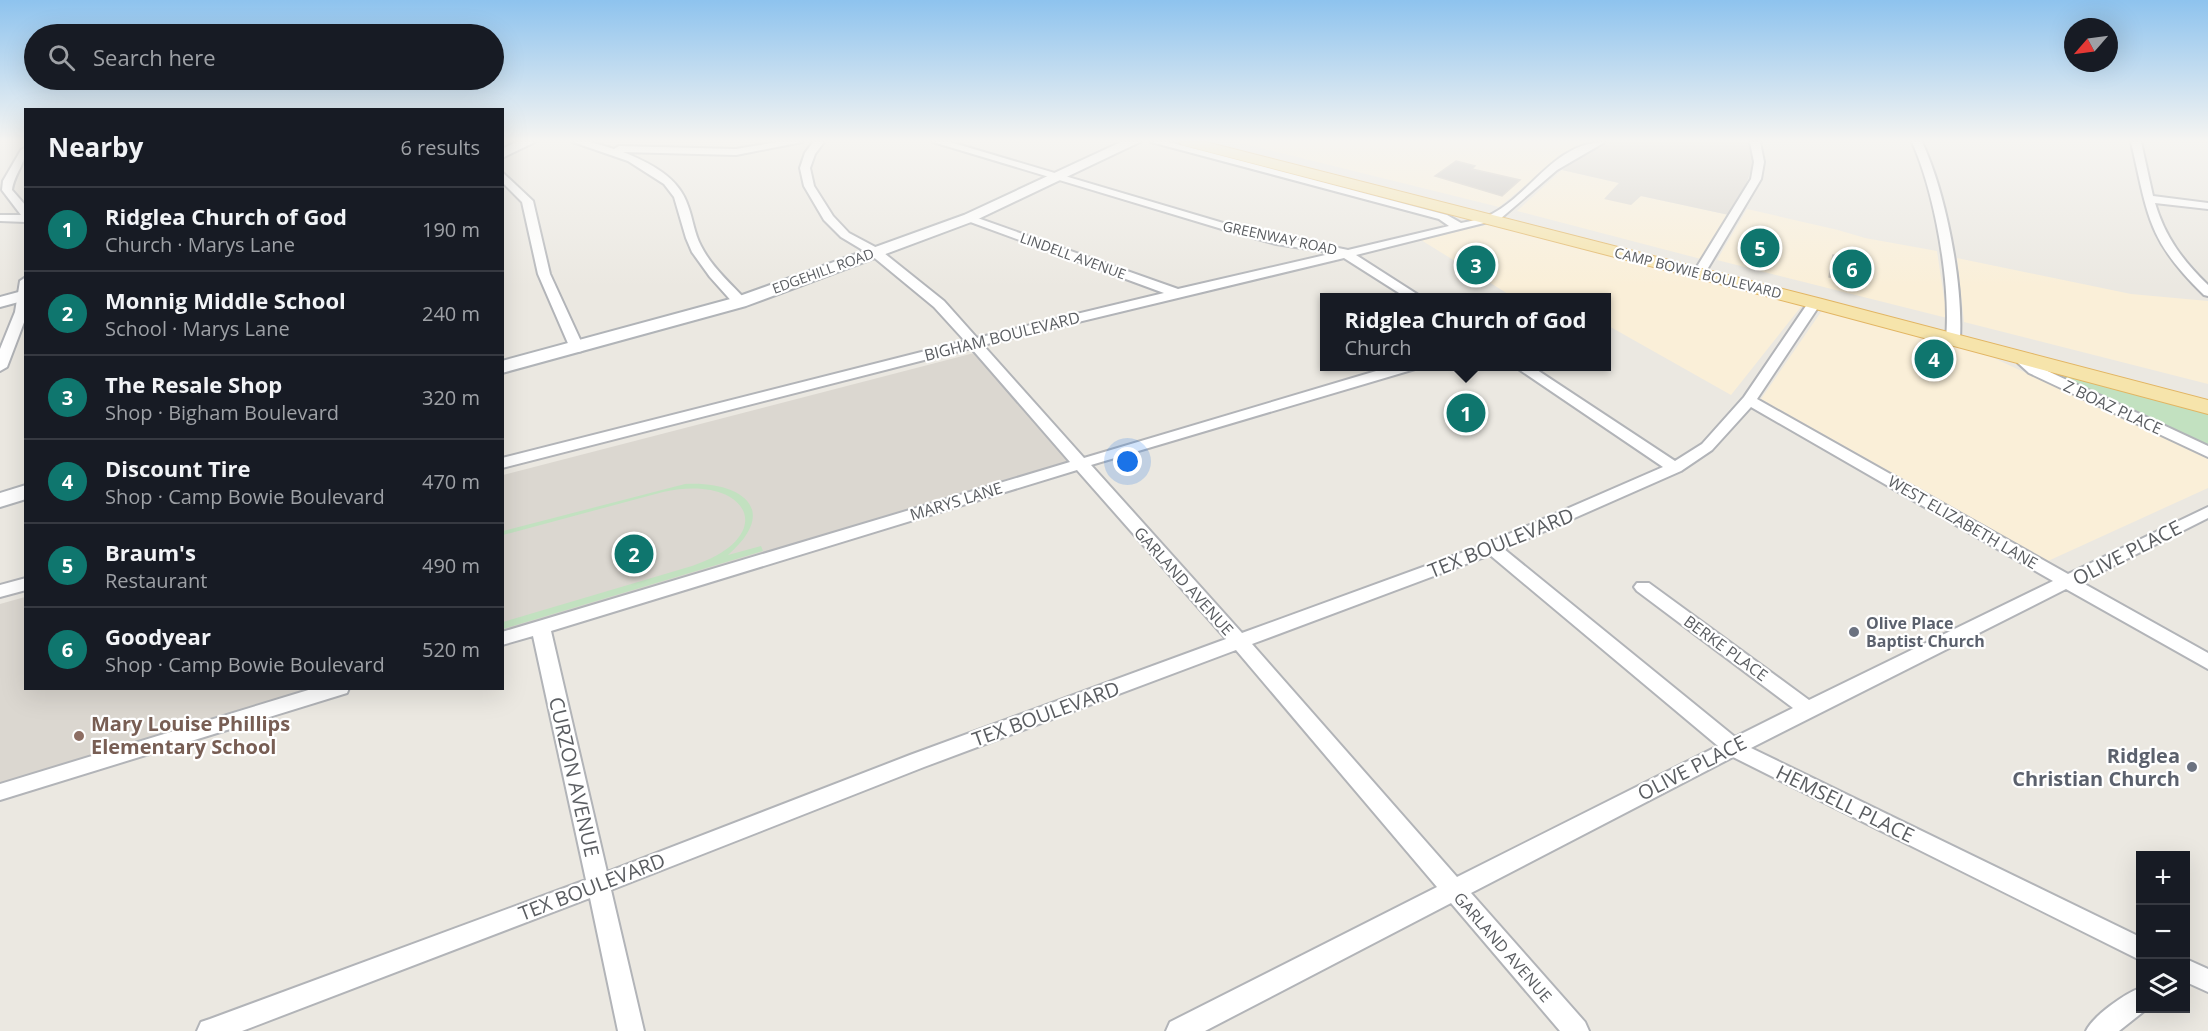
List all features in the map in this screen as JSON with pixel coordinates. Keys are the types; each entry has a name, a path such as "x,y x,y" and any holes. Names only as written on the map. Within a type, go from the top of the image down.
{"main road":[{"name":"CAMP BOWIE BOULEVARD","path":"1393,190 1954,333 2029,359 2208,407"},
{"name":"CAMP BOWIE BOULEVARD","path":"1954,333 1978,333 2208,392"},
{"path":"1978,333 2018,351 2029,359 2049,356 2131,376 2168,381"},
{"path":"2122,383 2208,401"}],"street":[{"path":"517,190 527,201 544,274 576,348"},
{"path":"673,190 680,199 694,243 708,268 740,302"},
{"name":"GARLAND AVENUE","path":"811,190 828,218 844,235 875,252 929,294 974,343 1240,644 1576,1031"},
{"name":"EDGEHILL ROAD","path":"504,366 740,302 969,218 1030,190"},
{"name":"GREENWAY ROAD","path":"1102,190 1236,230 1346,253"},
{"path":"1340,190 1443,217 1459,227"},
{"path":"1495,217 1527,190"},
{"path":"1701,269 1749,190"},
{"path":"1935,190 1948,255 1954,333"},
{"path":"2147,190 2161,236 2188,274 2208,292"},
{"path":"4,193 24,212"},
{"path":"2149,199 2208,206"},
{"name":"BIGHAM BOULEVARD","path":"504,462 974,343 1495,217"},
{"path":"0,218 24,219"},
{"name":"LINDELL AVENUE","path":"969,218 1177,293"},
{"path":"1346,253 1411,293"},
{"path":"2188,274 2208,276"},
{"path":"0,302 24,291"},
{"path":"0,367 21,312 24,296"},
{"name":"TEX BOULEVARD","path":"210,1031 598,885 917,761 1240,644 1492,548 1675,468 1707,447 1749,400 1817,298"},
{"name":"Z BOAZ PLACE","path":"2029,359 2025,363 2034,370 2208,452"},
{"name":"MARYS LANE","path":"504,638 1393,371"},
{"path":"1529,371 1675,468"},
{"name":"WEST ELIZABETH LANE","path":"1749,400 2208,662"},
{"path":"0,500 24,492"},
{"name":"OLIVE PLACE","path":"1179,1031 1808,708 2208,512"},
{"name":"HEMSELL PLACE","path":"1492,548 1734,747 1753,759 2136,947"},
{"path":"0,591 24,585"},
{"name":"BERKE PLACE","path":"1643,587 1808,708"},
{"name":"CURZON AVENUE","path":"541,628 631,1031"},
{"path":"0,792 333,690"},
{"path":"2190,972 2208,981"},
{"path":"2099,1031 2136,1003"}],"shaded area":[{"path":"1431,190 1520,190 1499,207"},
{"path":"1540,190 1612,190 1605,198 1641,196 1729,215 1701,259 1517,211"},
{"path":"1612,190 1744,190 1729,215 1641,196 1631,205 1604,199"},
{"path":"1747,209 1865,238 1937,251 1947,318 1717,260"},
{"path":"1490,224 1804,303 1731,395 1611,327 1611,293 1507,293 1421,240"},
{"path":"1957,258 2131,294 2208,301 2208,384 1964,322"},
{"path":"1823,309 1983,353 2208,458 2208,488 2048,561 1761,399"},
{"path":"974,353 1069,462 504,633 504,475"},
{"name":"Mary Louise Phillips Elementary School","path":"24,597 24,690 314,690 0,783 0,604"}],"green space":[{"path":"2054,371 2208,413 2208,445 2056,375"},
{"path":"685,484 705,484 737,493 747,501 752,511 752,524 744,538 728,555 761,546 763,551 504,629 504,622 692,566 720,553 737,539 745,524 743,511 733,499 716,491 692,488 663,492 504,535 504,531"}],"building":[{"path":"1482,190 1509,190 1502,196"},
{"path":"1755,235 1776,240 1765,262 1744,257"},
{"path":"1833,255 1853,258 1850,281 1829,277"}],"place":[{"name":"Braum's","path":"1760,248"},
{"name":"The Resale Shop","path":"1476,265"},
{"name":"Goodyear","path":"1852,269"},
{"name":"Discount Tire","path":"1934,359"},
{"name":"Ridglea Church of God","path":"1466,413"},
{"name":"Monnig Middle School","path":"634,554"},
{"name":"Olive Place Baptist Church","path":"1854,632"},
{"name":"Mary Louise Phillips Elementary School","path":"79,736"},
{"name":"Ridglea Christian Church","path":"2192,767"}]}
